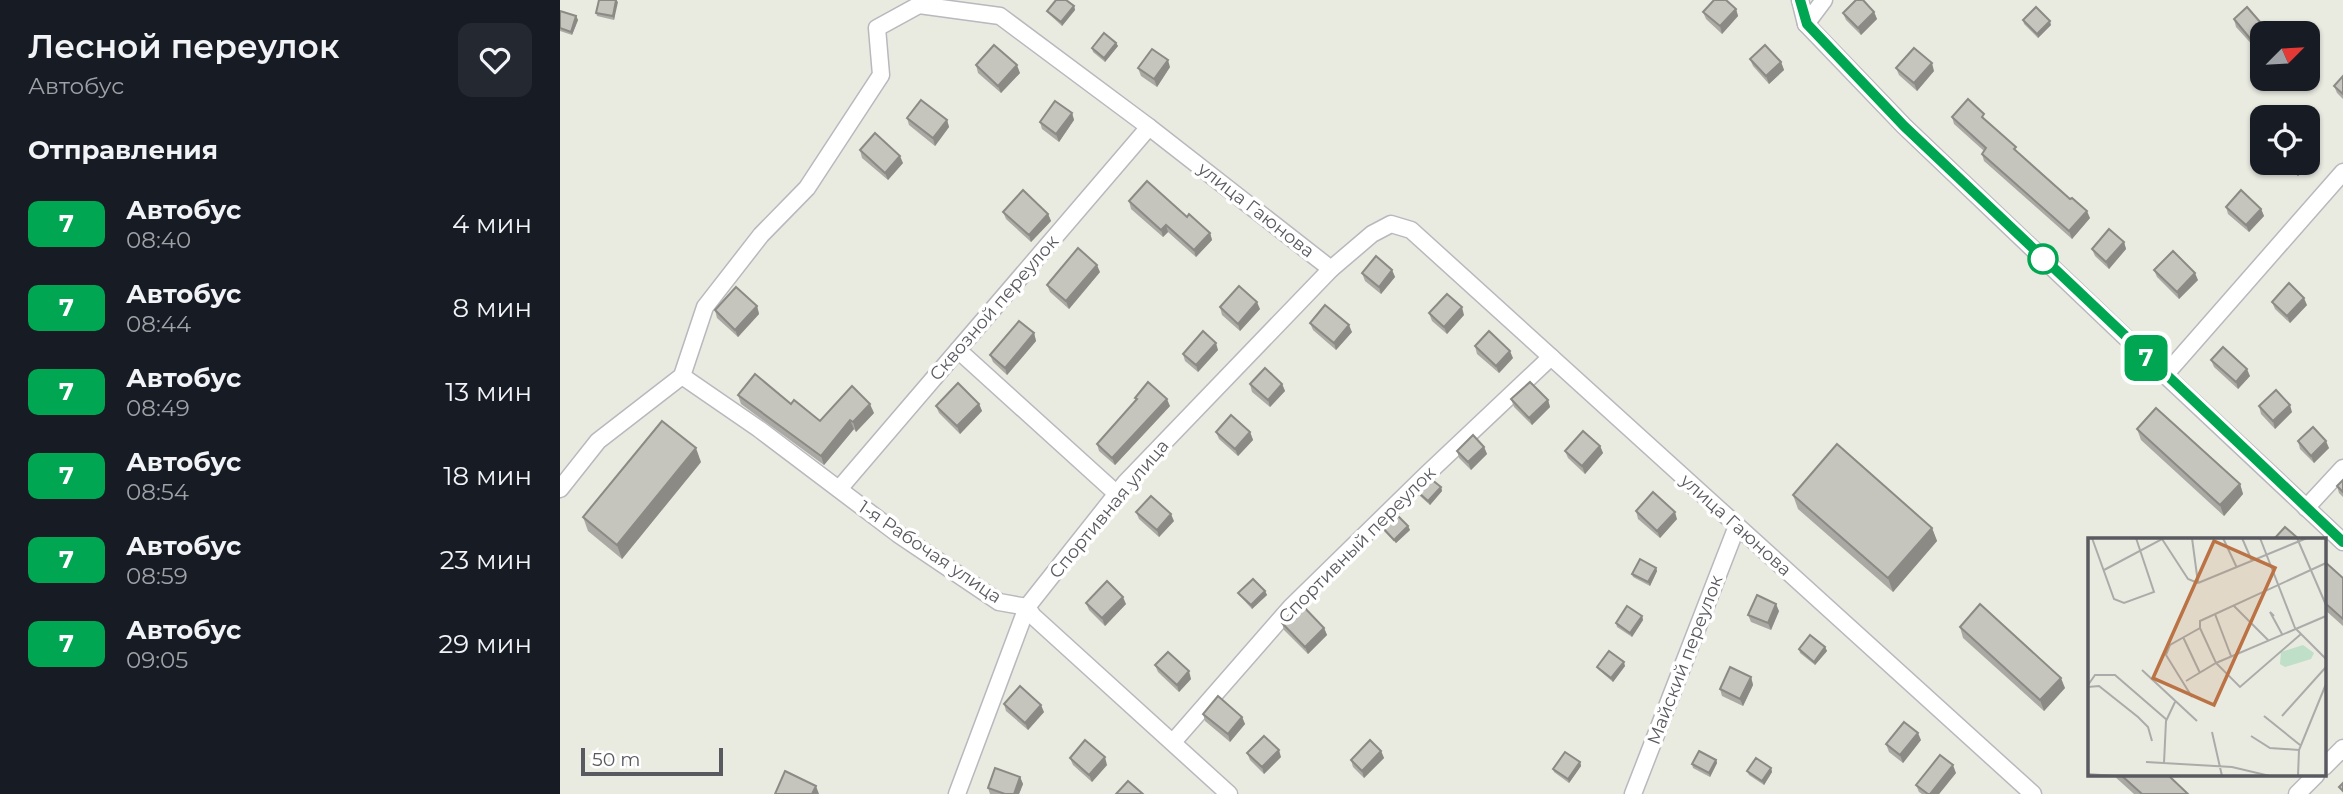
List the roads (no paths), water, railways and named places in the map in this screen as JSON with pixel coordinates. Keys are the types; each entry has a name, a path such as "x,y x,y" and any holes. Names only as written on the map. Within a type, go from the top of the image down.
{"street":[{"path":"1800,0 1807,24 1904,126 2343,542"},
{"path":"1807,24 1824,0"},
{"name":"улица Гаюнова","path":"682,376 705,307 761,235 807,188 881,75 877,28 919,5 1000,16 1149,127 1331,269 1372,234 1391,224 1411,230 2033,794"},
{"name":"Сквозной переулок","path":"839,489 1149,127"},
{"path":"2165,375 2343,172"},
{"name":"Спортивная улица","path":"957,794 1027,607 1117,494 1331,269"},
{"path":"958,350 1117,494"},
{"name":"Спортивный переулок","path":"1172,742 1291,607 1551,357"},
{"path":"560,489 598,441 682,376"},
{"name":"1-я Рабочая улица","path":"682,376 760,429 898,534 999,603 1027,607"},
{"path":"2306,509 2343,468"},
{"name":"Майский переулок","path":"1633,794 1737,526"},
{"path":"1027,607 1032,615 1229,794"},
{"path":"2326,765 2343,748"},
{"path":"2297,794 2315,776"}]}
